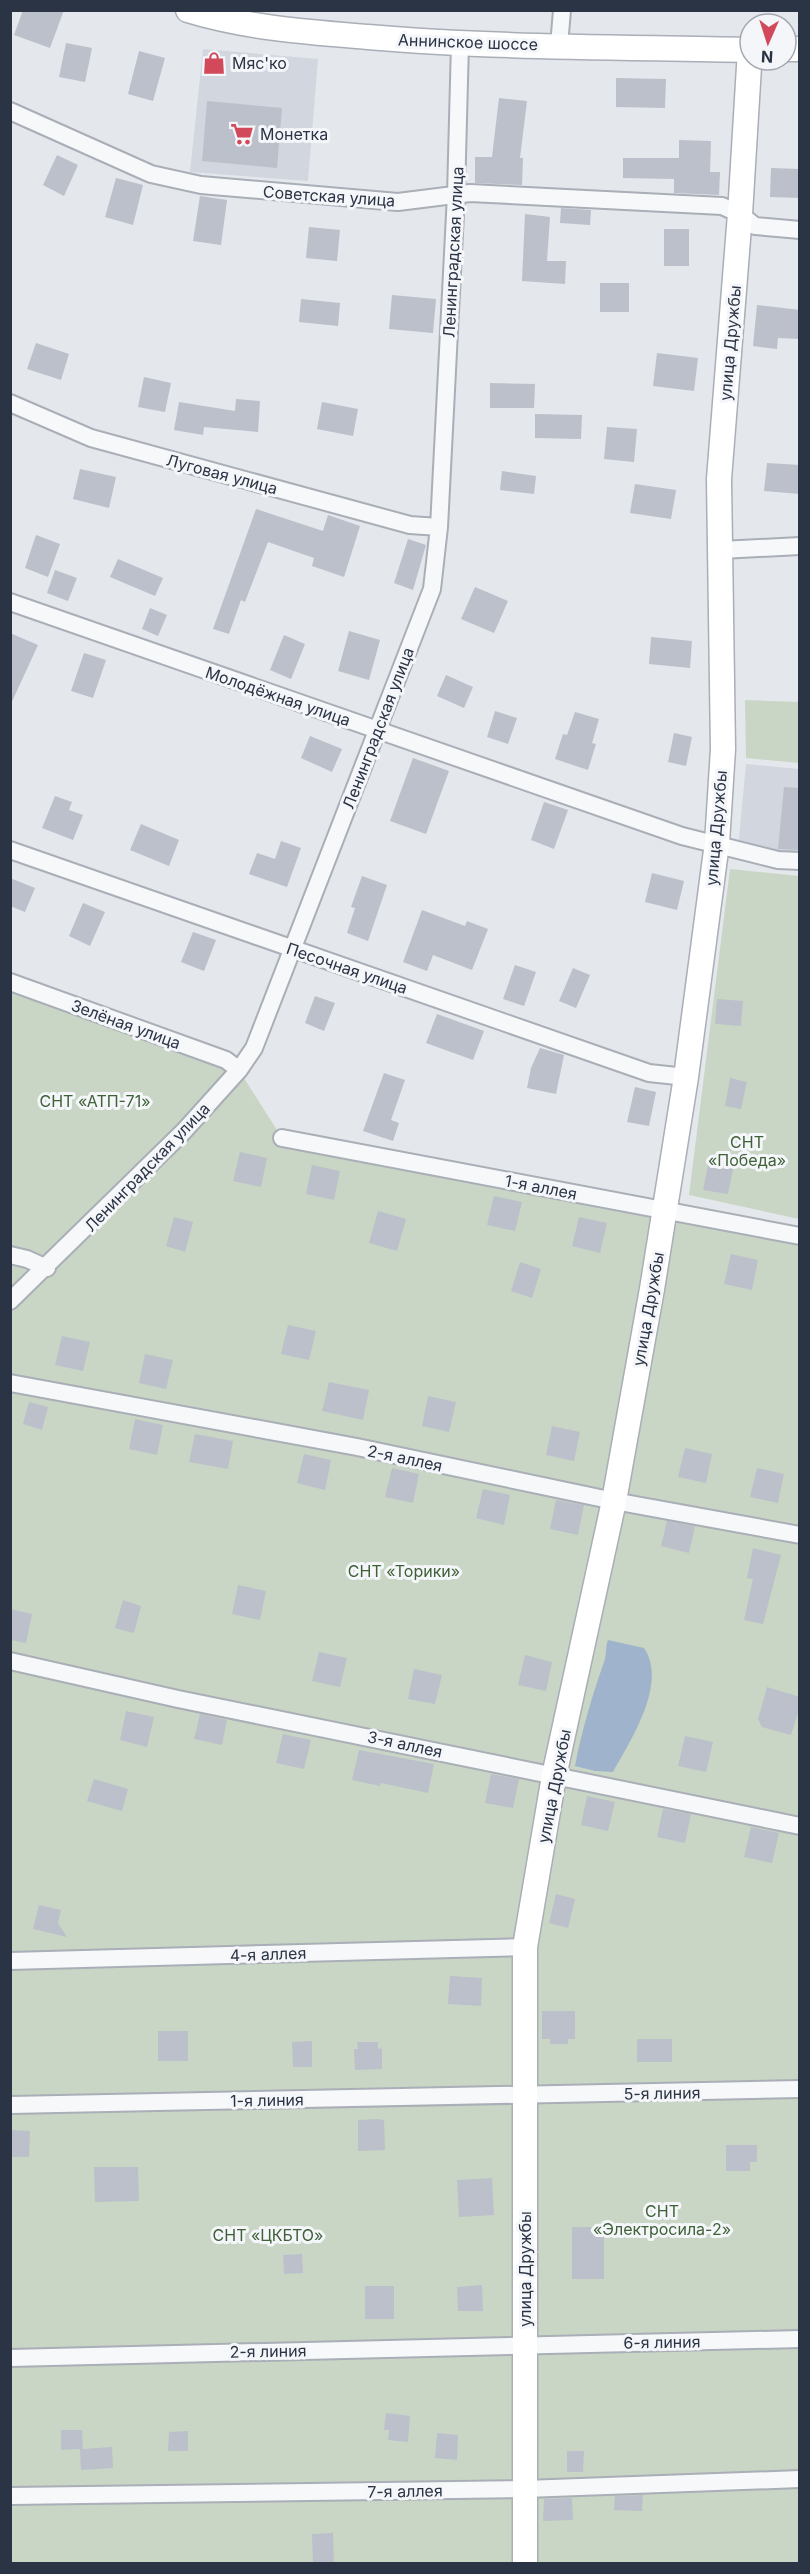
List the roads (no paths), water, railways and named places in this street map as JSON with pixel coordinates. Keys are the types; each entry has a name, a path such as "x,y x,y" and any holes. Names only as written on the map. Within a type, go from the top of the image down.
{"street":[{"name":"Аннинское шоссе","path":"188,10 214,18 283,30 460,43 738,50"},
{"path":"558,46 562,10"},
{"name":"Ленинградская улица","path":"10,1301 47,1268 184,1131 239,1070 254,1048 432,589 439,527 456,195 460,43"},
{"name":"улица Дружбы","path":"525,2564 525,1947 554,1776 614,1501 666,1211 717,843 723,749 722,549 719,478 749,72"},
{"name":"Советская улица","path":"10,111 151,174 201,185 398,202 470,194 722,206 740,214 754,226 800,230"},
{"name":"Луговая улица","path":"10,403 91,438 410,525 439,527"},
{"path":"722,549 800,546"},
{"name":"Молодёжная улица","path":"10,602 682,836 778,860 800,861"},
{"name":"Песочная улица","path":"10,850 649,1073 686,1077"},
{"name":"Зелёная улица","path":"10,982 226,1060 239,1070"},
{"name":"1-я аллея","path":"282,1138 800,1236"},
{"path":"10,1255 27,1259 47,1268"},
{"name":"2-я аллея","path":"10,1383 357,1447 614,1501 800,1535"},
{"name":"3-я аллея","path":"10,1661 178,1699 800,1826"},
{"name":"4-я аллея","path":"10,1961 525,1947"},
{"name":"5-я линия","path":"524,2096 800,2089"},
{"name":"1-я линия","path":"10,2105 524,2096"},
{"name":"6-я линия","path":"525,2344 800,2339"},
{"name":"2-я линия","path":"10,2358 525,2344"},
{"name":"7-я аллея","path":"10,2496 525,2489 800,2479"}],"water":[{"path":"608,1640 644,1648 650,1662 652,1678 644,1711 637,1728 613,1772 595,1771 575,1766 605,1659"}],"place":[{"name":"Мяс'ко","path":"214,63"},
{"name":"Монетка","path":"242,134"}],"park label":[{"name":"СНТ «АТП-71»","path":"95,1101"},
{"name":"СНТ «Победа»","path":"747,1151"},
{"name":"СНТ «Торики»","path":"404,1571"},
{"name":"СНТ «Электросила-2»","path":"662,2220"},
{"name":"СНТ «ЦКБТО»","path":"268,2235"}]}
